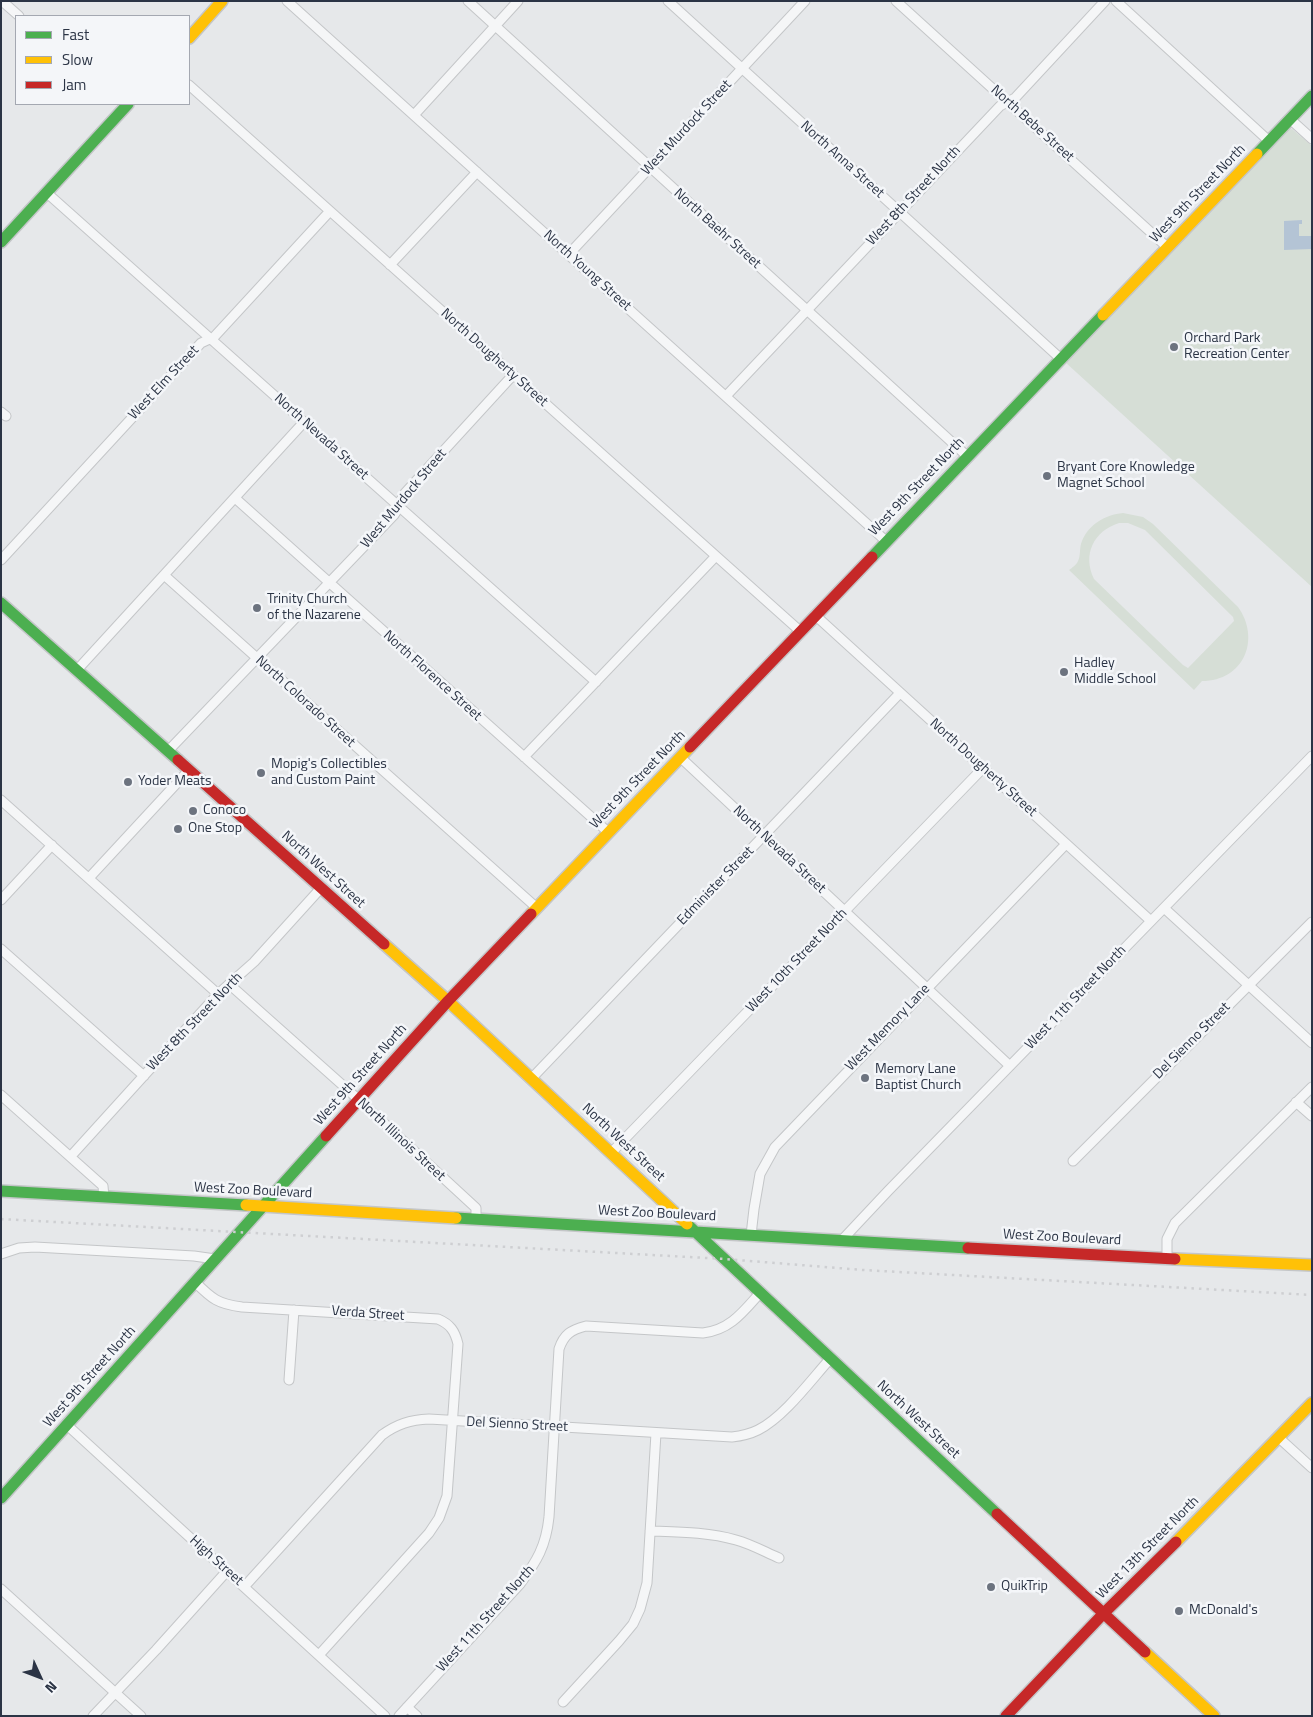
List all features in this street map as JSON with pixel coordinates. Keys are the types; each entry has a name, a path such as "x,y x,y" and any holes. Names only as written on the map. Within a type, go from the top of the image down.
{"main road":[{"path":"190,37 222,1"},
{"name":"West 9th Street North","path":"1,1498 448,1001 1312,96"},
{"path":"1,242 47,193 122,106"},
{"name":"North West Street","path":"1,603 448,1001 1214,1716"},
{"name":"West Zoo Boulevard","path":"1,1191 1167,1259 1312,1265"},
{"name":"West 13th Street North","path":"1006,1716 1104,1613 1152,1567 1312,1403"}],"street":[{"path":"2,1 18,15"},
{"name":"North Young Street","path":"287,1 886,541"},
{"name":"North Baehr Street","path":"468,1 967,456"},
{"path":"414,115 518,1"},
{"name":"North Anna Street","path":"668,1 1061,359"},
{"name":"West Murdock Street","path":"568,254 805,1"},
{"name":"North Bebe Street","path":"896,1 1167,247"},
{"name":"West 8th Street North","path":"726,396 1000,106 1016,98 1105,1"},
{"path":"1116,1 1269,141"},
{"name":"North Dougherty Street","path":"190,85 800,631"},
{"path":"1290,119 1312,139"},
{"path":"390,265 477,172"},
{"name":"North Nevada Street","path":"47,193 596,682"},
{"name":"West Elm Street","path":"1,560 201,343 214,337 330,212"},
{"name":"West Murdock Street","path":"168,751 394,515 400,499 405,493 514,376"},
{"path":"77,670 304,422"},
{"name":"North Florence Street","path":"234,498 608,832"},
{"path":"524,757 716,556"},
{"name":"North Colorado Street","path":"164,575 536,908"},
{"name":"North Dougherty Street","path":"815,615 1151,921"},
{"name":"Edminister Street","path":"531,1078 900,693"},
{"name":"West 11th Street North","path":"842,1240 888,1190 1312,756"},
{"name":"North Nevada Street","path":"680,757 1010,1066"},
{"name":"West 10th Street North","path":"611,1153 983,768"},
{"path":"90,878 189,770"},
{"path":"1,800 218,994"},
{"name":"West Memory Lane","path":"751,1235 760,1174 775,1147 1066,844"},
{"path":"1,900 52,845"},
{"name":"West 8th Street North","path":"70,1156 218,994 254,962 321,888"},
{"path":"1164,908 1312,1043"},
{"name":"Del Sienno Street","path":"1073,1161 1312,922"},
{"path":"1,949 144,1076"},
{"name":"North Illinois Street","path":"229,984 476,1208 476,1219"},
{"path":"1167,1259 1167,1239 1175,1223 1312,1087"},
{"path":"1,1095 103,1186 104,1197"},
{"path":"1296,1102 1312,1116"},
{"path":"1,1254 19,1248 35,1247 194,1256 215,1260"},
{"name":"Verda Street","path":"195,1282 219,1302 228,1305 438,1319 446,1323 456,1335 458,1344 452,1421"},
{"name":"West 11th Street North","path":"399,1716 520,1584 543,1549 547,1533 559,1349 562,1340 569,1332 586,1326 703,1333 715,1332 733,1322 760,1293"},
{"path":"290,1380 294,1310"},
{"name":"Del Sienno Street","path":"244,1587 382,1435 404,1422 429,1419 732,1437 757,1431 780,1414 830,1359"},
{"path":"319,1655 429,1532 439,1518 447,1496 452,1421"},
{"name":"High Street","path":"67,1425 385,1716"},
{"path":"563,1702 620,1641 633,1624 640,1609 647,1582 656,1433"},
{"path":"1278,1437 1312,1468"},
{"path":"650,1531 693,1533 738,1540 779,1558"},
{"path":"93,1716 227,1572"},
{"path":"1,1589 141,1716"},
{"path":"407,1706 417,1716"}],"shaded area":[{"path":"1292,129 1312,146 1312,587 1065,362 1287,130"},
{"path":"1123,513 1143,517 1153,524 1238,607 1245,619 1248,644 1238,666 1229,674 1217,679 1202,681 1194,690 1069,570 1077,562 1081,543 1093,525 1104,518","holes":["1119,523 1128,523 1145,530 1233,617 1234,621 1188,668 1094,579 1089,561 1090,552 1097,538 1110,527"]}],"water":[{"path":"1302,220 1302,224 1299,224 1299,236 1312,236 1312,249 1284,250 1284,221"}],"railway":[{"path":"1,1219 725,1259 863,1270 1312,1295"}],"traffic: fast":[{"path":"1257,154 1312,96"},
{"path":"1,242 127,105"},
{"path":"872,557 1103,315"},
{"path":"1,603 178,760"},
{"path":"1,1498 326,1136"},
{"path":"1,1191 246,1205"},
{"path":"456,1218 968,1248"},
{"path":"687,1224 997,1514"}],"traffic: slow":[{"path":"190,37 222,1"},
{"path":"1103,315 1257,154"},
{"path":"531,914 690,747"},
{"path":"384,944 448,1001 687,1224"},
{"path":"246,1205 456,1218"},
{"path":"1175,1259 1312,1265"},
{"path":"1176,1542 1312,1403"},
{"path":"1145,1652 1214,1716"}],"traffic: jam":[{"path":"690,747 872,557"},
{"path":"178,760 384,944"},
{"path":"326,1136 448,1001 531,914"},
{"path":"968,1248 1175,1259"},
{"path":"997,1514 1145,1652"},
{"path":"1006,1716 1104,1613 1176,1542"}],"place":[{"name":"Orchard Park Recreation Center","path":"1174,347"},
{"name":"Bryant Core Knowledge Magnet School","path":"1047,476"},
{"name":"Trinity Church of the Nazarene","path":"257,608"},
{"name":"Hadley Middle School","path":"1064,672"},
{"name":"Mopig's Collectibles and Custom Paint","path":"261,773"},
{"name":"Yoder Meats","path":"128,782"},
{"name":"Conoco","path":"193,811"},
{"name":"One Stop","path":"178,829"},
{"name":"Memory Lane Baptist Church","path":"865,1078"},
{"name":"QuikTrip","path":"991,1587"},
{"name":"McDonald's","path":"1179,1611"}]}
